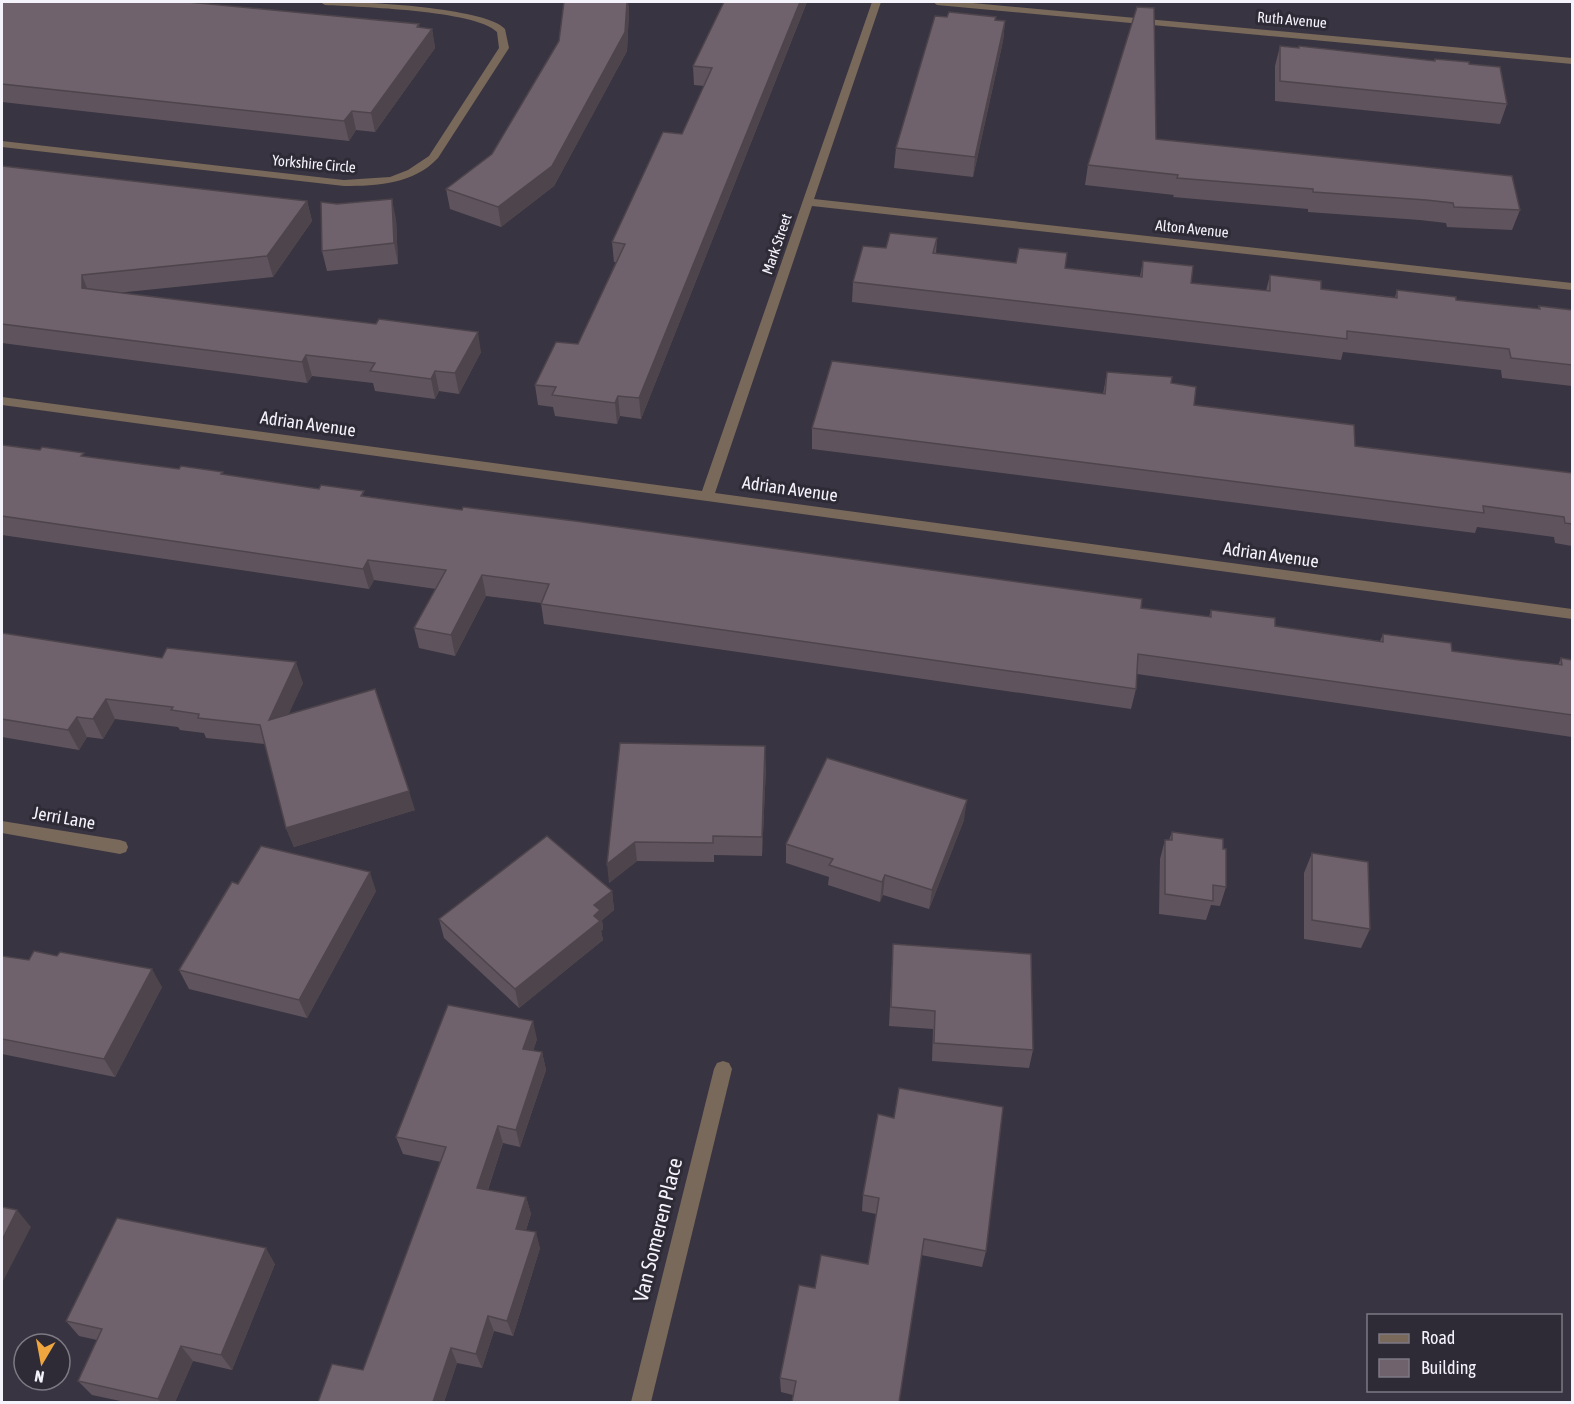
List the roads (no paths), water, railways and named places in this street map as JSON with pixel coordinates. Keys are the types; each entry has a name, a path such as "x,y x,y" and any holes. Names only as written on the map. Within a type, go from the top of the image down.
{"street":[{"name":"Yorkshire Circle","path":"2,144 344,183 372,183 400,179 417,171 433,158 504,48 504,37 498,27 465,15 325,2"},
{"name":"Mark Street","path":"707,496 876,2"},
{"name":"Ruth Avenue","path":"937,2 1572,61"},
{"name":"Alton Avenue","path":"808,202 1572,287"},
{"name":"Adrian Avenue","path":"2,401 1572,614"},
{"name":"Jerri Lane","path":"2,827 120,847"},
{"name":"Van Someren Place","path":"641,1402 723,1069"}]}
